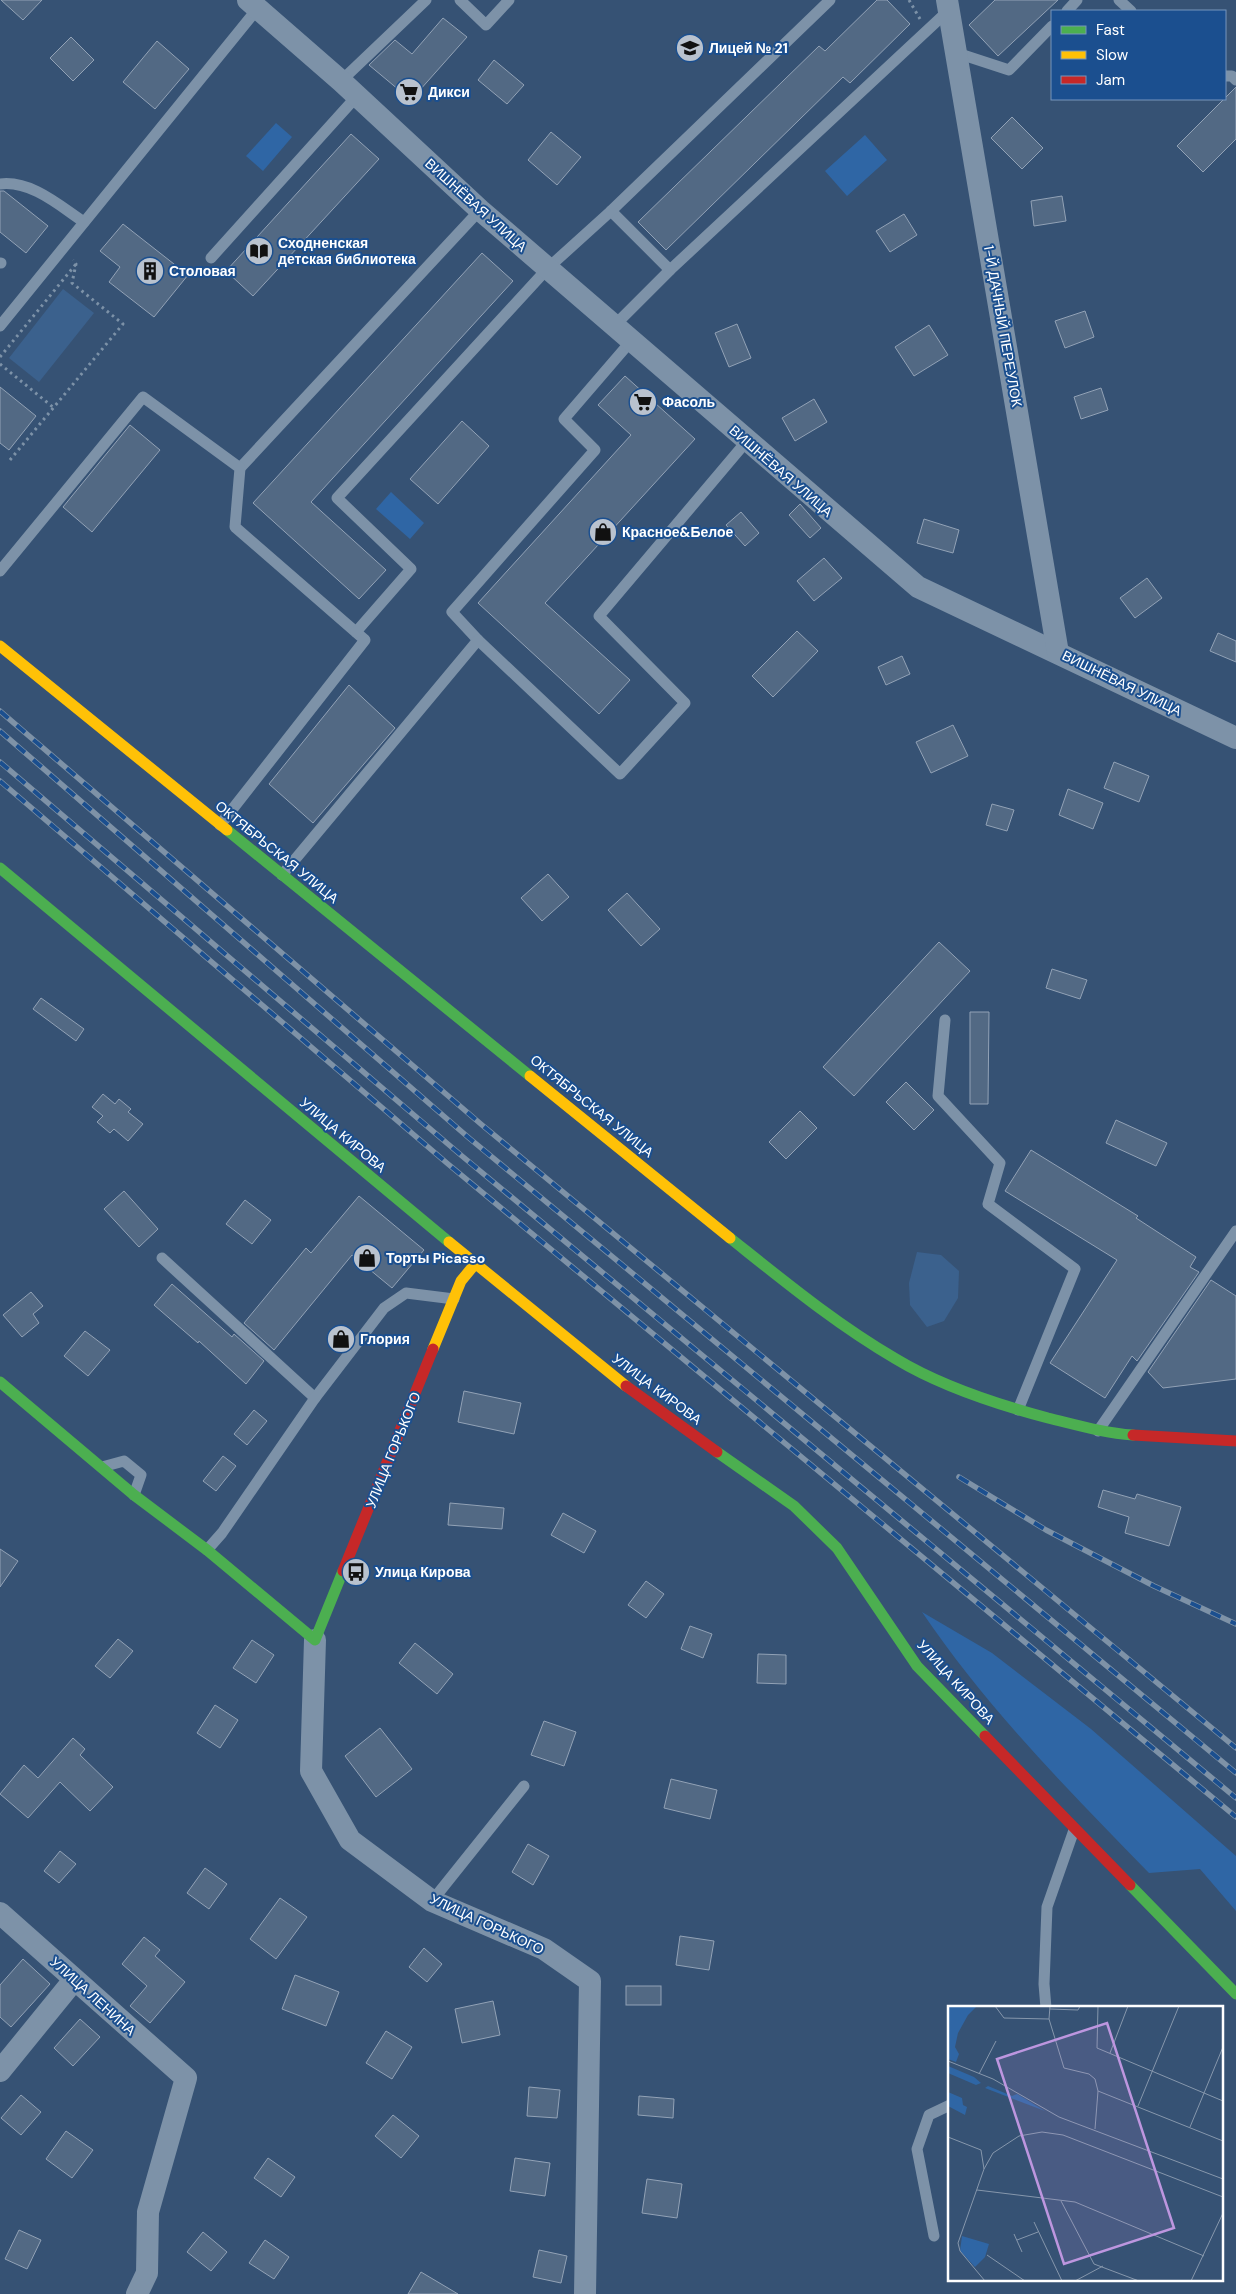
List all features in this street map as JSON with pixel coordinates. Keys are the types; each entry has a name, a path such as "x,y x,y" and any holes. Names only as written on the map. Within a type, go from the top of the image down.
{"street":[{"name":"ВИШНЁВАЯ УЛИЦА","path":"253,4 358,96 480,210 632,340 746,442 918,587 1236,738"},
{"name":"1-Й ДАЧНЫЙ ПЕРЕУЛОК","path":"948,5 1058,653"},
{"name":"ОКТЯБРЬСКАЯ УЛИЦА","path":"0,646 814,1306 897,1360 972,1394 1018,1410 1098,1432 1236,1441"},
{"name":"УЛИЦА КИРОВА","path":"0,868 475,1264 643,1400 794,1506 837,1548 917,1666 1236,1994"},
{"name":"УЛИЦА ГОРЬКОГО","path":"475,1264 462,1282 454,1299 314,1640 312,1772 350,1840 432,1901 544,1950 590,1981 585,2294"},
{"path":"0,1382 134,1495 206,1550 314,1640"},
{"name":"УЛИЦА ЛЕНИНА","path":"0,1913 186,2078 148,2212 147,2272 137,2294"},
{"path":"0,2071 74,1980"}],"lane":[{"path":"341,81 426,0"},
{"path":"460,0 486,25 509,0"},
{"path":"356,632 411,569 337,498 548,268 611,211 830,0"},
{"path":"1067,10 1077,0"},
{"path":"1119,0 1130,10"},
{"path":"0,326 84,222 253,4"},
{"path":"614,326 670,270 948,5"},
{"path":"957,53 1009,70 1051,27"},
{"path":"211,258 358,96"},
{"path":"0,184 12,182 40,193 84,222"},
{"path":"220,825 365,640 235,527 240,468 480,210"},
{"path":"611,211 670,270"},
{"path":"632,340 564,419 595,450 452,612 478,640 620,774 685,703 599,616 746,442"},
{"path":"0,571 142,397 240,468"},
{"path":"282,875 478,640"},
{"path":"945,1020 938,1096 1000,1163 988,1204 1075,1269 1018,1410"},
{"path":"1098,1432 1236,1230"},
{"path":"162,1258 315,1398"},
{"path":"206,1550 222,1533 315,1398 384,1308 406,1293 454,1299"},
{"path":"101,1467 124,1461 141,1475 134,1495"},
{"path":"432,1901 524,1786"},
{"path":"1046,2006 1044,1984 1047,1907 1075,1828"},
{"path":"934,2236 917,2149 929,2115 948,2105"}],"path":[{"path":"61,250 76,264"},
{"path":"0,357 76,264"},
{"path":"10,460 123,324 72,283 76,264"},
{"path":"0,364 54,408"}],"shaded area":[{"path":"276,123 292,137 263,171 246,156"},
{"path":"865,135 887,160 847,196 825,171"},
{"path":"63,289 94,313 39,382 9,358"},
{"path":"391,492 424,523 410,539 376,509"},
{"path":"917,1252 941,1255 959,1271 958,1298 944,1321 927,1327 910,1305 909,1283"},
{"path":"922,1612 992,1653 1091,1729 1236,1856 1236,1911 1200,1869 1149,1873 1059,1780 1001,1715"}],"building":[{"path":"1,0 42,0 23,20"},
{"path":"877,0 887,0 910,24 850,83 843,77 666,250 638,222 819,46 825,51"},
{"path":"995,0 1058,0 998,56 969,25"},
{"path":"443,18 467,37 411,100 369,65 395,40 412,54"},
{"path":"71,37 94,60 73,81 50,58"},
{"path":"157,41 189,69 155,109 123,82"},
{"path":"494,60 524,85 507,104 478,80"},
{"path":"1236,87 1236,139 1203,172 1177,146 1223,100 1226,100 1226,97"},
{"path":"1012,117 1043,148 1022,169 991,138"},
{"path":"551,132 581,157 557,185 528,160"},
{"path":"351,134 379,159 253,296 226,271"},
{"path":"0,191 4,191 48,226 26,253 0,232"},
{"path":"1062,196 1066,221 1034,226 1031,201"},
{"path":"904,214 917,235 890,252 876,231"},
{"name":"Столовая","path":"123,224 188,275 154,317 109,282 120,267 100,251"},
{"path":"482,253 513,281 311,502 386,570 359,599 253,503"},
{"path":"1085,311 1094,337 1065,348 1055,321"},
{"path":"737,324 751,358 729,367 715,333"},
{"path":"929,325 948,355 914,376 895,347"},
{"path":"625,376 695,439 545,603 630,680 599,714 478,603 631,435 598,405"},
{"path":"0,387 36,416 9,450 0,443"},
{"path":"1101,388 1108,410 1081,419 1074,397"},
{"path":"814,399 827,422 795,441 782,418"},
{"path":"462,421 489,446 438,504 410,479"},
{"path":"130,425 160,450 92,532 63,507"},
{"path":"800,504 821,528 810,538 789,515"},
{"path":"741,512 759,533 745,546 726,525"},
{"path":"924,519 959,530 953,553 917,543"},
{"path":"824,558 842,578 814,601 797,581"},
{"path":"1147,578 1162,598 1135,618 1120,598"},
{"path":"797,631 818,651 773,697 752,676"},
{"path":"1218,633 1236,641 1236,662 1210,651"},
{"path":"902,656 910,674 886,685 878,667"},
{"path":"349,685 395,728 313,823 269,784"},
{"path":"953,725 968,756 931,773 916,742"},
{"path":"1114,762 1149,776 1139,802 1104,788"},
{"path":"1068,789 1103,803 1093,829 1059,815"},
{"path":"992,804 1014,810 1007,831 986,825"},
{"path":"548,874 569,897 542,921 521,898"},
{"path":"627,893 660,929 641,946 608,910"},
{"path":"939,942 970,971 854,1096 823,1067"},
{"path":"1052,969 1087,980 1080,999 1046,988"},
{"path":"41,998 84,1029 76,1041 33,1009"},
{"path":"970,1012 989,1012 988,1104 970,1104"},
{"path":"906,1082 934,1110 914,1130 886,1102"},
{"path":"103,1094 115,1104 119,1099 131,1109 128,1112 143,1124 128,1141 114,1129 110,1133 97,1122 103,1116 92,1107"},
{"path":"800,1111 817,1128 786,1159 769,1142"},
{"path":"1116,1120 1167,1143 1156,1166 1106,1143"},
{"path":"1031,1150 1138,1216 1136,1218 1196,1257 1190,1267 1199,1272 1137,1361 1132,1356 1105,1398 1050,1363 1117,1260 1005,1191"},
{"path":"124,1191 158,1229 139,1247 104,1209"},
{"path":"359,1196 424,1250 392,1288 352,1255 274,1350 244,1323 306,1248 311,1253"},
{"path":"245,1200 271,1220 252,1244 226,1224"},
{"path":"1211,1280 1236,1296 1236,1379 1163,1388 1148,1372"},
{"path":"172,1284 232,1337 234,1334 264,1361 246,1384 199,1341 198,1343 154,1305"},
{"path":"31,1292 43,1306 33,1314 39,1323 22,1337 3,1315"},
{"path":"85,1331 110,1350 88,1376 64,1356"},
{"path":"464,1391 521,1403 514,1434 458,1422"},
{"path":"254,1410 267,1421 247,1445 234,1434"},
{"path":"223,1456 236,1466 216,1491 203,1481"},
{"path":"1103,1490 1135,1499 1137,1494 1181,1507 1169,1546 1125,1533 1129,1517 1098,1507"},
{"path":"450,1503 504,1508 502,1529 448,1525"},
{"path":"563,1513 596,1531 584,1553 551,1535"},
{"path":"0,1549 18,1561 0,1587"},
{"path":"646,1581 664,1594 646,1618 628,1605"},
{"path":"690,1626 712,1634 703,1658 681,1649"},
{"path":"118,1639 133,1651 110,1678 95,1666"},
{"path":"252,1640 274,1655 256,1683 233,1668"},
{"path":"415,1643 453,1674 437,1694 399,1663"},
{"path":"758,1654 786,1655 786,1684 757,1683"},
{"path":"215,1705 238,1720 220,1748 197,1733"},
{"path":"544,1721 576,1732 564,1766 531,1755"},
{"path":"380,1728 412,1769 376,1797 345,1756"},
{"path":"73,1738 85,1749 80,1755 113,1787 90,1811 60,1782 28,1818 0,1794 24,1765 38,1778"},
{"path":"671,1779 717,1790 710,1819 664,1808"},
{"path":"528,1844 549,1856 533,1885 512,1872"},
{"path":"60,1851 76,1864 59,1883 44,1871"},
{"path":"205,1868 227,1884 209,1909 187,1893"},
{"path":"280,1898 307,1917 276,1959 250,1939"},
{"path":"680,1936 714,1941 709,1970 676,1965"},
{"path":"144,1937 160,1950 155,1956 185,1982 150,2023 130,2006 147,1986 122,1964"},
{"path":"424,1948 442,1964 427,1982 409,1967"},
{"path":"23,1959 50,1984 11,2027 0,2017 0,1985"},
{"path":"295,1975 339,1992 326,2026 282,2009"},
{"path":"626,1986 661,1986 661,2005 626,2005"},
{"path":"493,2001 500,2035 462,2043 455,2009"},
{"path":"80,2019 100,2037 73,2066 54,2048"},
{"path":"386,2031 412,2047 392,2079 366,2063"},
{"path":"529,2087 560,2090 557,2118 527,2116"},
{"path":"21,2095 41,2112 21,2135 1,2118"},
{"path":"639,2096 674,2099 673,2118 638,2115"},
{"path":"393,2115 419,2136 401,2158 375,2136"},
{"path":"66,2131 93,2150 72,2178 46,2159"},
{"path":"268,2158 295,2177 281,2197 254,2178"},
{"path":"515,2158 550,2163 545,2196 510,2191"},
{"path":"647,2179 682,2184 677,2218 642,2213"},
{"path":"19,2230 41,2240 27,2269 5,2259"},
{"path":"203,2232 227,2252 211,2271 187,2252"},
{"path":"265,2240 289,2257 274,2279 249,2263"},
{"path":"539,2250 567,2256 561,2283 533,2277"},
{"path":"421,2272 458,2294 408,2294"}],"railway":[{"path":"0,711 482,1125 1236,1748"},
{"path":"0,731 469,1138 1236,1773"},
{"path":"0,762 462,1156 1236,1798"},
{"path":"0,781 448,1164 1236,1817"},
{"path":"959,1477 1046,1530 1154,1586 1236,1624"}],"traffic: fast":[{"path":"227,830 530,1076"},
{"path":"0,868 449,1242"},
{"path":"730,1238 811,1302 852,1331 896,1359 931,1377 950,1386 1029,1413 1090,1428 1133,1435"},
{"path":"0,1382 134,1495 207,1550 315,1640 343,1571"},
{"path":"717,1452 794,1506 837,1548 917,1666 985,1736"},
{"path":"1130,1885 1236,1994"}],"traffic: slow":[{"path":"0,646 227,830"},
{"path":"530,1076 730,1238"},
{"path":"449,1242 626,1386"},
{"path":"433,1349 461,1281 475,1264"}],"traffic: jam":[{"path":"343,1571 433,1349"},
{"path":"626,1386 717,1452"},
{"path":"1133,1435 1236,1441"},
{"path":"985,1736 1130,1885"}],"place":[{"name":"Лицей № 21","path":"690,48"},
{"name":"Дикси","path":"409,92"},
{"name":"Сходненская детская библиотека","path":"259,251"},
{"name":"Столовая","path":"150,271"},
{"name":"Фасоль","path":"643,402"},
{"name":"Красное&Белое","path":"603,532"},
{"name":"Торты Picasso","path":"367,1258"},
{"name":"Глория","path":"341,1339"},
{"name":"Улица Кирова","path":"356,1572"}]}
